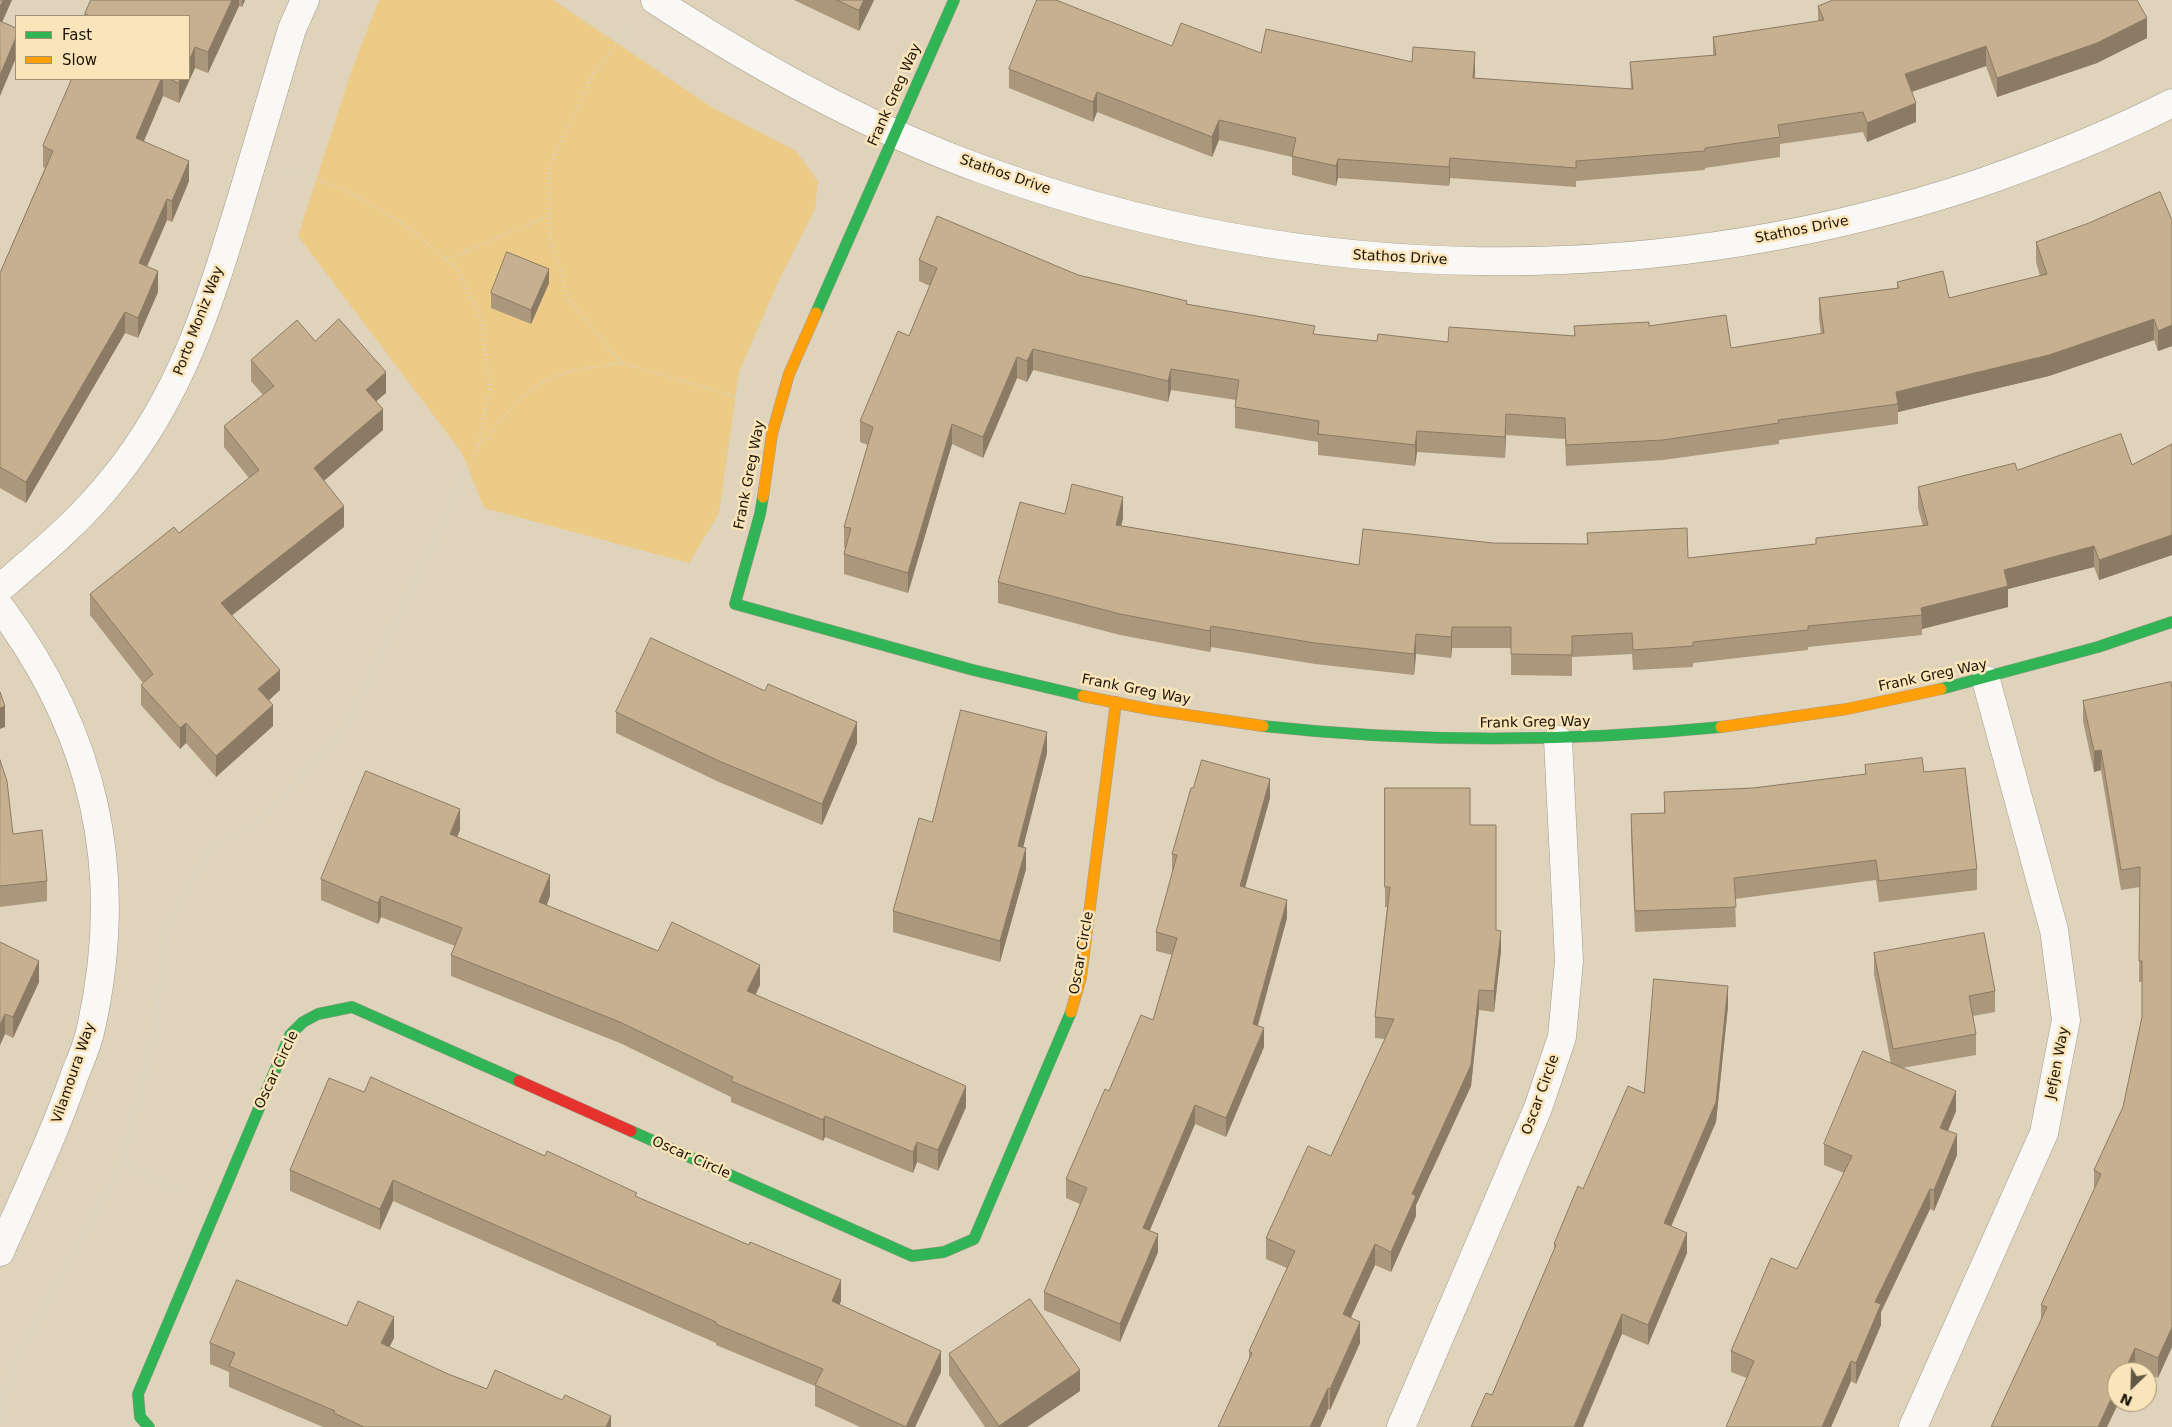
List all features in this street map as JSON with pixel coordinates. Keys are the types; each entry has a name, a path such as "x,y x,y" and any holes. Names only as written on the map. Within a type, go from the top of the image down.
{"street":[{"name":"Porto Moniz Way","path":"0,588 59,538 114,478 160,411 186,363 215,287 292,29 305,0"},
{"name":"Stathos Drive","path":"655,0 730,48 852,114 894,134 982,170 1118,212 1228,236 1350,255 1492,263 1586,260 1680,252 1820,228 1912,206 2046,160 2134,123 2172,103"},
{"name":"Frank Greg Way","path":"954,0 788,374 772,434 760,514 735,604 1025,682 1116,702 1214,720 1311,731 1410,738 1558,740 1689,731 1839,712 1986,680 2144,633 2172,622"},
{"name":"Vilamoura Way","path":"0,607 24,639 52,686 83,761 97,814 104,868 104,949 91,1029 64,1106 0,1252"},
{"name":"Jefjen Way","path":"1913,1427 2044,1133 2066,1020 2054,930 1986,680"},
{"name":"Oscar Circle","path":"148,1427 140,1416 138,1394 290,1035 299,1022 326,1010 352,1006 912,1256 930,1256 954,1250 974,1239 1068,1022 1081,978 1116,702"},
{"name":"Oscar Circle","path":"1401,1427 1538,1108 1562,1037 1569,961 1558,740"}],"path":[{"path":"622,363 569,300 550,237 549,167 594,73 634,21"},
{"path":"0,1424 12,1367 122,1164 153,1043 168,925 210,848 253,825 283,798 346,728 479,446 490,385 481,319 457,268 402,223 343,190 253,160"},
{"path":"446,260 550,215"},
{"path":"479,446 518,401 547,379 574,370 622,363 779,408"},
{"path":"122,1164 217,1207"}],"shaded area":[{"path":"379,0 553,0 713,108 796,151 818,181 815,209 779,280 739,372 719,513 689,563 484,508 462,453 298,236 352,69"}],"building":[{"path":"91,0 232,0 208,52 195,47 190,59 190,15 85,14"},
{"path":"837,0 864,0 859,10"},
{"path":"1037,0 1056,0 1172,46 1181,23 1261,53 1266,29 1412,62 1413,47 1475,52 1473,78 1633,89 1630,62 1716,55 1713,37 1824,20 1818,6 1833,0 2137,0 2147,18 2097,43 1997,78 1986,46 1905,74 1916,103 1867,123 1863,112 1778,125 1780,137 1705,148 1705,151 1576,161 1576,168 1450,158 1449,167 1338,159 1336,166 1292,156 1296,138 1219,120 1212,137 1097,92 1093,102 1009,69"},
{"path":"0,21 15,28 15,39 0,75"},
{"path":"72,80 161,80 136,138 189,161 172,201 167,199 139,263 158,271 138,318 125,312 26,482 0,467 0,273 53,151 43,146"},
{"path":"2160,192 2172,220 2172,325 2158,331 2154,319 2049,355 1896,392 1898,404 1778,420 1779,423 1663,440 1566,445 1565,418 1506,414 1505,437 1417,431 1415,445 1318,434 1319,421 1235,407 1239,380 1171,369 1168,381 1033,349 1027,361 1017,357 983,437 952,424 908,573 844,554 851,528 844,527 873,427 860,421 898,331 909,336 937,268 919,260 937,216 1078,275 1187,301 1186,304 1315,326 1313,334 1377,341 1378,334 1448,342 1449,327 1575,336 1574,326 1649,322 1649,326 1726,315 1731,348 1824,333 1819,298 1899,288 1897,282 1943,271 1949,298 2047,274 2036,242 2089,223"},
{"path":"507,252 549,269 531,310 491,293"},
{"path":"339,319 386,372 366,390 383,409 314,468 344,506 221,603 280,670 258,689 273,705 216,756 186,723 180,728 141,685 153,674 90,594 174,527 179,533 259,470 224,426 274,386 251,360 297,320 315,341"},
{"path":"2121,434 2132,465 2172,444 2172,535 2099,560 2094,546 2004,570 2008,586 1921,608 1922,615 1808,626 1808,630 1693,642 1693,646 1633,650 1632,633 1572,636 1572,655 1511,654 1511,627 1452,627 1451,637 1416,634 1414,654 1315,643 1211,626 1210,631 1120,614 998,582 1020,502 1065,514 1072,484 1123,497 1116,525 1359,565 1363,529 1493,543 1588,544 1587,533 1687,528 1688,558 1816,544 1816,538 1928,525 1918,487 2015,463 2017,470"},
{"path":"651,638 765,691 768,684 857,722 822,804 719,761 616,712"},
{"path":"2171,682 2172,1327 2158,1358 2135,1348 2129,1362 2107,1362 2107,1408 2098,1427 1991,1427 2047,1307 2041,1305 2101,1174 2094,1170 2123,1107 2142,1017 2142,961 2139,961 2140,867 2121,870 2101,750 2094,751 2083,701"},
{"path":"0,692 5,706 0,708"},
{"path":"961,710 1047,732 1018,846 1026,848 1000,941 893,911 919,818 932,822"},
{"path":"1922,758 1924,772 1965,768 1977,869 1879,881 1876,860 1734,878 1736,907 1635,911 1631,814 1665,813 1664,792 1753,788 1866,774 1865,765"},
{"path":"0,760 7,781 13,834 42,830 47,881 0,886"},
{"path":"1202,760 1270,779 1240,886 1287,900 1253,1024 1264,1028 1226,1118 1195,1105 1143,1228 1158,1234 1120,1324 1044,1292 1087,1188 1066,1179 1105,1089 1109,1091 1141,1015 1153,1020 1177,938 1156,932 1177,855 1172,854 1191,788 1193,788"},
{"path":"366,771 460,809 450,834 550,875 539,902 658,951 672,922 760,965 747,991 966,1086 938,1150 917,1142 913,1152 825,1116 823,1120 731,1081 733,1077 620,1022 451,955 462,928 381,896 378,903 321,879"},
{"path":"1385,788 1470,788 1470,825 1496,825 1496,930 1501,931 1494,991 1479,990 1471,1065 1412,1194 1416,1196 1391,1252 1375,1244 1343,1314 1360,1322 1330,1389 1328,1388 1310,1427 1218,1427 1252,1353 1249,1351 1295,1251 1266,1238 1308,1146 1331,1156 1394,1019 1375,1017 1390,887 1385,887"},
{"path":"1984,933 1995,991 1969,996 1976,1034 1893,1049 1874,953"},
{"path":"0,942 39,961 13,1017 5,1014 0,1025"},
{"path":"1654,979 1728,986 1716,1102 1664,1223 1687,1233 1648,1325 1622,1314 1574,1427 1471,1427 1486,1393 1492,1395 1556,1245 1554,1244 1578,1186 1583,1189 1628,1086 1644,1093"},
{"path":"1863,1051 1956,1091 1940,1128 1957,1134 1934,1190 1930,1189 1875,1302 1881,1304 1856,1363 1851,1361 1822,1427 1726,1427 1754,1361 1731,1351 1771,1258 1797,1269 1852,1156 1824,1144"},
{"path":"371,1077 545,1156 547,1151 637,1193 635,1196 749,1245 750,1242 841,1280 832,1301 941,1351 906,1427 815,1385 823,1369 716,1324 716,1322 393,1180 380,1209 290,1170 329,1078 364,1092"},
{"path":"237,1280 347,1326 358,1301 394,1317 381,1343 448,1374 487,1389 495,1370 562,1400 565,1395 611,1416 606,1427 364,1427 334,1413 335,1411 229,1366 235,1353 210,1343"},
{"path":"1030,1299 1080,1370 999,1426 949,1354"}],"traffic: fast":[{"path":"816,313 954,0"},
{"path":"763,497 735,604 973,670 1083,696"},
{"path":"1941,689 2098,647 2172,622"},
{"path":"1263,726 1320,732 1492,739 1606,736 1721,727"},
{"path":"149,1427 140,1417 138,1394 290,1035 303,1022 318,1014 352,1007 519,1081"},
{"path":"631,1131 912,1256 944,1252 974,1239 1071,1012"}],"traffic: slow":[{"path":"763,497 772,434 789,374 816,313"},
{"path":"1721,727 1847,709 1941,689"},
{"path":"1083,696 1153,710 1263,726"},
{"path":"1071,1012 1081,977 1116,702"}],"traffic: jam":[{"path":"519,1081 631,1131"}]}
